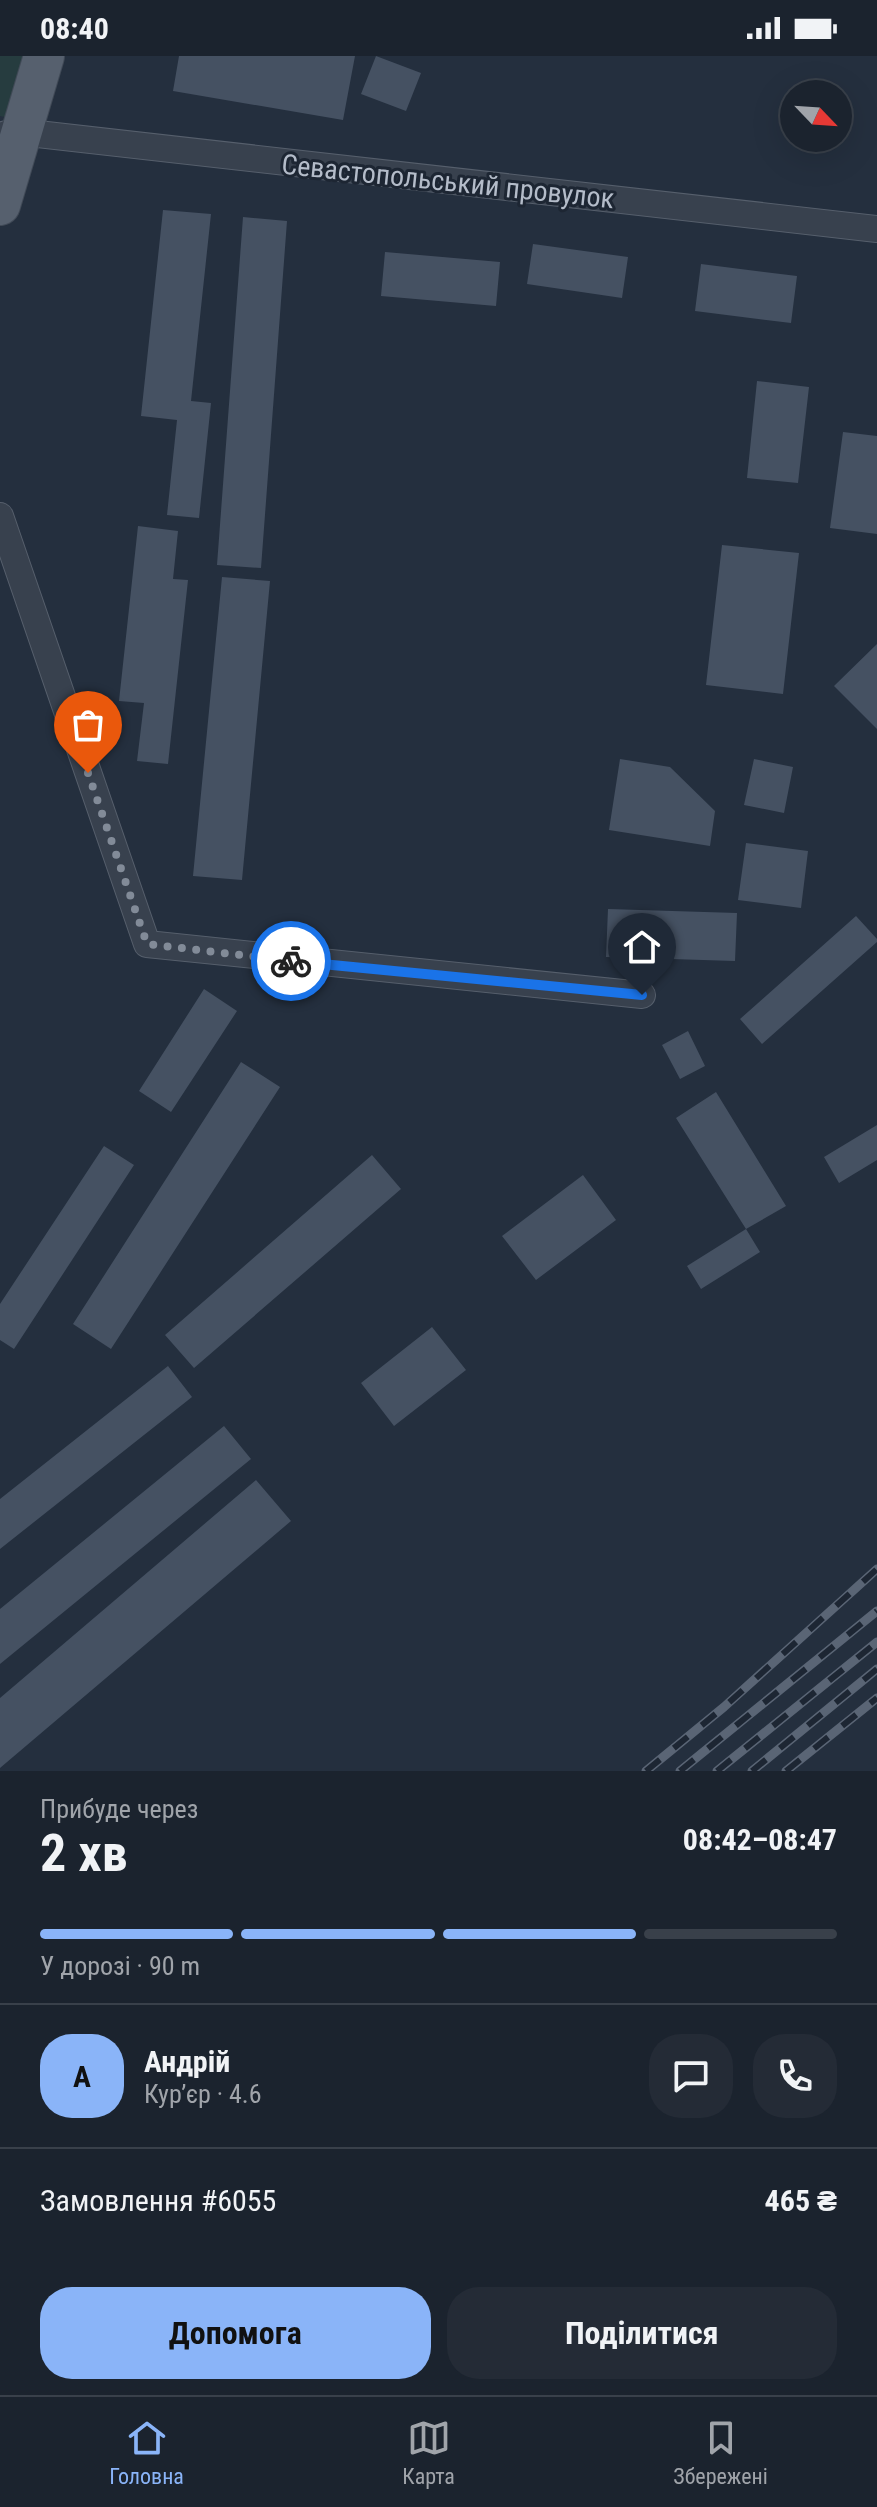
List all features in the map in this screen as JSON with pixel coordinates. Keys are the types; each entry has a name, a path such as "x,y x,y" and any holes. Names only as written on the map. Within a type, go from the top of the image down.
{"main road":[{"path":"0,205 10,134 44,56"}],"street":[{"name":"Севастопольський провулок","path":"10,134 877,229"},
{"path":"0,516 147,944 642,995"}],"green space":[{"path":"0,56 26,56 5,117 0,116"}],"building":[{"path":"179,56 355,56 343,120 173,91"},
{"path":"376,56 421,73 406,111 361,94"},
{"path":"163,210 211,214 191,401 211,403 199,518 167,515 177,420 141,416"},
{"path":"243,217 287,221 261,568 217,565"},
{"path":"533,244 628,257 622,298 527,284"},
{"path":"385,252 500,262 496,306 381,296"},
{"path":"701,264 797,276 791,323 695,311"},
{"path":"757,381 809,387 798,483 747,478"},
{"path":"843,432 877,436 877,534 830,528"},
{"path":"138,526 178,531 173,579 188,580 168,764 137,761 144,703 119,701"},
{"path":"722,545 799,553 783,694 706,685"},
{"path":"222,577 270,581 242,880 193,876"},
{"path":"877,644 877,729 834,686"},
{"path":"620,759 670,767 715,811 710,846 609,830"},
{"path":"754,759 793,767 784,813 744,805"},
{"path":"746,843 808,851 801,908 738,900"},
{"path":"608,909 737,913 735,961 606,957"},
{"path":"856,916 877,942 762,1044 740,1019"},
{"path":"204,989 237,1011 171,1112 139,1091"},
{"path":"688,1031 705,1066 680,1079 662,1045"},
{"path":"241,1062 280,1087 111,1349 73,1324"},
{"path":"716,1092 786,1206 746,1229 676,1118"},
{"path":"877,1125 877,1160 839,1183 824,1157"},
{"path":"104,1146 134,1165 14,1349 0,1340 0,1304"},
{"path":"372,1155 401,1189 194,1368 165,1335"},
{"path":"583,1175 616,1220 536,1280 502,1236"},
{"path":"746,1229 760,1252 701,1289 687,1266"},
{"path":"432,1327 466,1370 394,1426 361,1383"},
{"path":"168,1366 192,1397 0,1549 0,1499"},
{"path":"224,1426 251,1459 0,1664 0,1609"},
{"path":"256,1480 291,1521 0,1768 0,1698"}],"railway":[{"path":"646,1771 724,1707 877,1569"},
{"path":"680,1771 877,1611"},
{"path":"717,1771 877,1642"},
{"path":"752,1771 877,1669"},
{"path":"786,1771 877,1698"}],"way so far":[{"path":"88,773 147,944 291,961"}],"route":[{"path":"291,961 642,995"}]}
